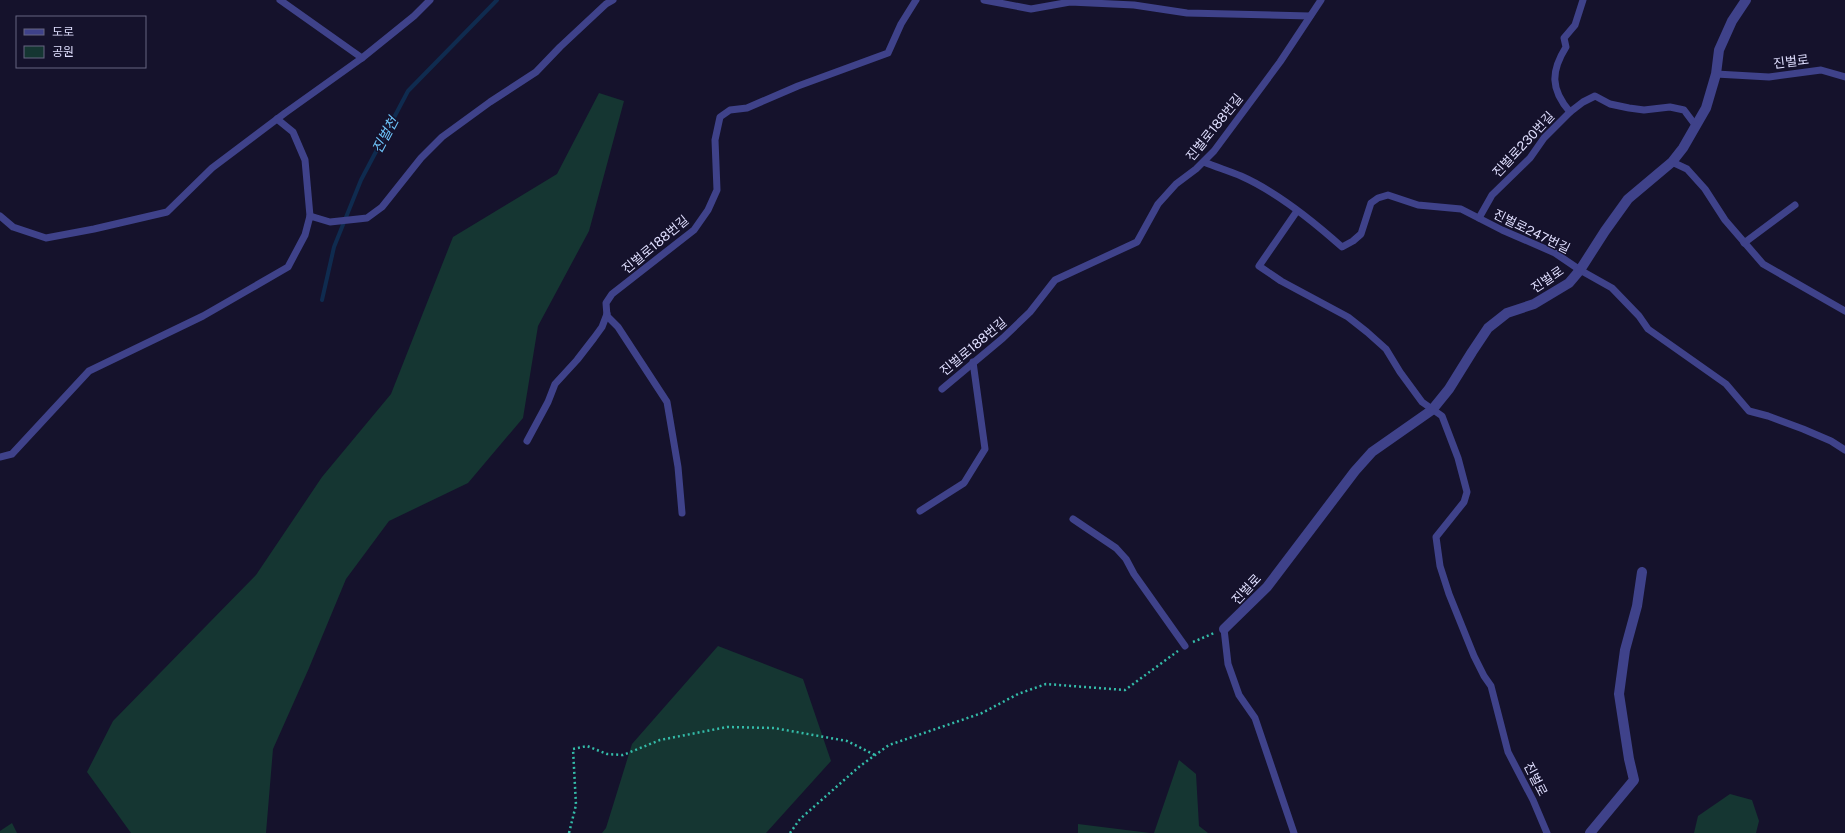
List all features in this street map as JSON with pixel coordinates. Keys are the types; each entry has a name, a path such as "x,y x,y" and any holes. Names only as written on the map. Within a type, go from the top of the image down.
{"street":[{"name":"진벌로","path":"1224,629 1267,587 1355,471 1372,452 1433,409 1450,389 1488,328 1507,313 1534,304 1569,283 1580,270 1604,231 1628,199 1672,162 1683,148 1706,108 1716,74 1719,50 1732,21 1746,0"},
{"path":"1590,833 1634,780 1629,759 1619,694 1625,650 1637,606 1642,572"}],"lane":[{"path":"280,0 362,58"},
{"path":"0,216 13,227 46,238 94,230 167,212 212,168 362,58 414,16 430,0"},
{"path":"310,216 330,222 367,218 382,207 421,158 442,137 490,102 536,72 560,47 606,4 613,0"},
{"name":"진벌로188번길","path":"607,314 606,303 612,294 694,230 708,210 717,190 715,140 720,117 730,110 747,108 798,86 888,53 901,24 916,0"},
{"path":"984,0 1031,10 1070,2 1134,5 1187,13 1310,16"},
{"name":"진벌로188번길","path":"942,389 1004,338 1030,312 1055,280 1138,242 1158,204 1176,184 1204,162 1280,62 1321,0"},
{"name":"진벌로230번길","path":"1479,218 1492,195 1530,158 1544,138 1570,112 1558,95 1554,73 1558,59 1566,47 1564,38 1575,25 1584,0"},
{"name":"진벌로","path":"1716,74 1769,77 1821,70 1845,77"},
{"path":"1570,112 1583,102 1595,96 1610,104 1629,108 1644,110 1670,107 1684,110 1696,126"},
{"path":"0,457 12,454 89,370 203,316 288,267 305,235 310,216 305,160 293,132 277,119"},
{"name":"진벌로247번길","path":"1204,162 1242,177 1270,192 1320,227 1342,246 1353,241 1361,234 1371,203 1378,198 1388,195 1418,205 1461,209 1555,253 1580,270 1612,288 1639,316 1648,329 1726,384 1749,411 1803,428 1831,441 1845,450"},
{"path":"1672,162 1687,169 1705,189 1725,220 1763,264 1845,311"},
{"path":"1744,243 1795,205"},
{"name":"진벌로","path":"1297,211 1259,266 1281,281 1348,317 1367,332 1386,349 1400,372 1422,402 1442,416 1458,458 1467,492 1464,502 1436,537 1440,566 1466,636 1484,676 1491,686 1508,752 1533,800 1547,833"},
{"path":"526,441 548,402 555,384 578,360 602,327 607,314"},
{"path":"607,314 667,402 678,467 682,513"},
{"path":"920,511 964,483 985,449 973,362"},
{"path":"1072,519 1116,548 1126,559 1134,574 1185,646"},
{"path":"1224,629 1228,664 1239,695 1256,718 1294,833"}],"path":[{"path":"790,833 800,819 875,755 889,745 982,713 1018,694 1046,684 1126,690 1185,646 1224,629"},
{"path":"569,833 576,805 573,749 587,746 607,754 623,755 660,740 728,727 766,728 847,741 875,755"}],"green space":[{"path":"599,93 624,101 589,231 538,326 523,418 468,483 389,521 346,579 273,749 266,833 131,833 87,772 113,721 256,575 322,477 391,394 453,237 557,174"},
{"path":"718,646 803,679 831,761 766,833 602,833 606,828 632,744"},
{"path":"1179,760 1196,774 1199,826 1208,833 1154,833"},
{"path":"1730,794 1752,800 1759,821 1756,833 1694,833 1698,816"},
{"path":"12,823 17,833 0,833 0,831"},
{"path":"1078,824 1150,833 1078,833"}],"waterway":[{"name":"진벌천","path":"322,300 334,247 361,180 408,91 497,0"}]}
